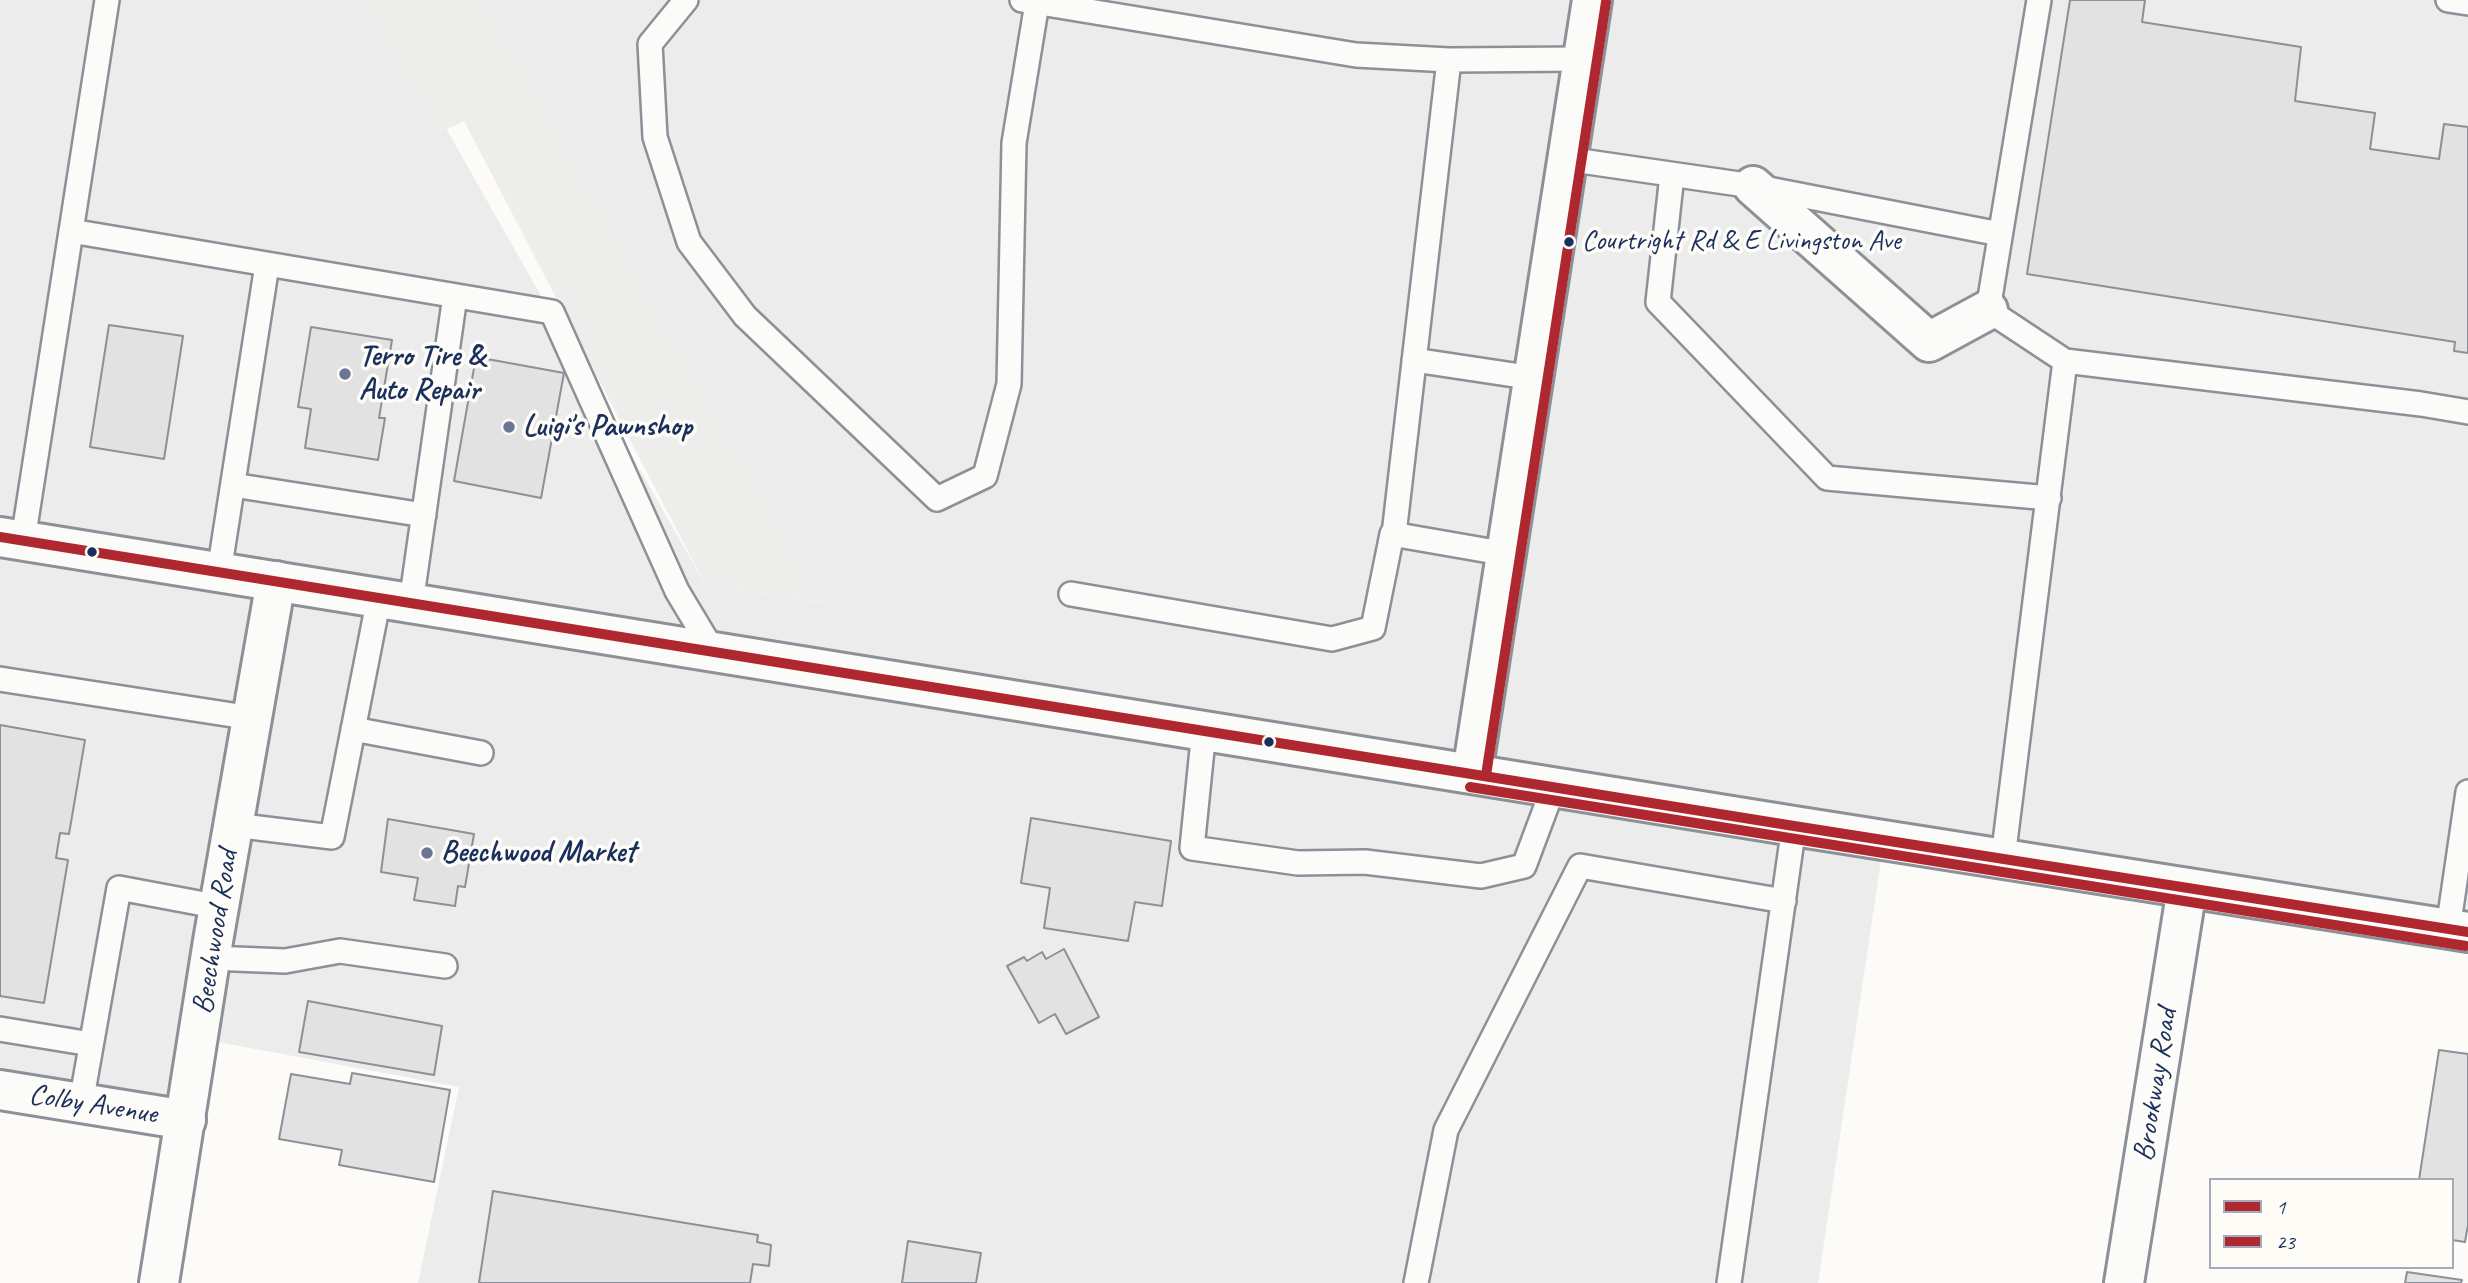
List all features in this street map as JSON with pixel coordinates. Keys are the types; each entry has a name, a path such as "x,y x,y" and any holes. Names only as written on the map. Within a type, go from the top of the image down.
{"main road":[{"path":"1472,773 1592,0"},
{"path":"1754,186 1929,342 1988,310"},
{"path":"12,538 1794,826 2458,930"},
{"name":"Beechwood Road","path":"159,1283 219,906 276,581"},
{"name":"Brookway Road","path":"2124,1283 2187,888"},
{"name":"Colby Avenue","path":"0,1090 186,1120"}],"lane":[{"path":"12,538 71,231 107,0"},
{"path":"686,0 650,44 655,137 689,242 745,316 937,499 985,476 1009,384 1014,143 1029,1 1356,55 1449,60 1583,59"},
{"path":"2039,0 1988,310 2065,361 2468,412"},
{"path":"2448,0 2468,3"},
{"path":"1071,594 1332,639 1373,628 1394,534 1449,60"},
{"path":"1567,159 1754,186 2000,234"},
{"path":"1672,175 1658,302 1827,478 2049,498"},
{"path":"71,231 552,312 677,591 713,651"},
{"path":"219,572 267,264"},
{"path":"234,825 332,837 354,729 424,515 455,296"},
{"path":"1414,360 1534,378"},
{"path":"2003,858 2065,361"},
{"path":"233,485 424,515"},
{"path":"1394,534 1507,554"},
{"path":"0,679 252,718"},
{"path":"354,729 481,753"},
{"path":"1204,730 1192,848 1298,863 1365,862 1481,876 1524,866 1554,786"},
{"path":"2458,930 2468,792"},
{"path":"1729,1283 1794,826"},
{"path":"1416,1283 1446,1130 1580,866 1784,901"},
{"path":"81,1103 119,888 219,906"},
{"path":"211,958 285,961 340,951 444,966"},
{"path":"0,1029 91,1044"}],"shaded area":[{"path":"0,0 373,0 706,586 824,603 489,0 2468,0 2468,932 1884,840 1818,1283 418,1283 459,1087 202,1039 186,1126 0,1095"},
{"path":"360,0 489,0 825,603 706,586 464,121 435,135"}],"building":[{"path":"2070,0 2145,0 2142,22 2301,47 2295,101 2375,113 2370,149 2439,159 2444,124 2468,127 2468,353 2454,351 2455,342 2027,274"},
{"path":"109,325 183,336 164,459 90,447"},
{"name":"Terro Tire & Auto Repair","path":"311,327 392,340 379,418 385,418 378,460 305,448 311,409 298,407"},
{"name":"Luigi's Pawnshop","path":"476,357 564,373 541,498 454,481"},
{"path":"0,725 85,740 69,834 60,833 56,858 68,860 44,1003 0,996"},
{"path":"1031,818 1171,841 1162,906 1135,902 1128,941 1044,928 1050,888 1021,883"},
{"name":"Beechwood Market","path":"388,819 474,834 465,887 458,886 455,906 414,900 418,878 381,872"},
{"path":"1064,949 1099,1017 1066,1034 1055,1014 1039,1023 1007,966 1024,957 1027,961 1042,952 1046,959"},
{"path":"308,1001 442,1026 434,1075 299,1052"},
{"path":"2439,1050 2468,1054 2468,1225 2465,1242 2454,1240 2454,1178 2419,1178"},
{"path":"352,1073 450,1090 434,1182 339,1165 342,1150 279,1139 291,1074 350,1084"},
{"path":"493,1191 758,1235 757,1242 771,1245 769,1266 753,1264 750,1283 479,1283"},
{"path":"908,1241 981,1253 976,1283 902,1283"},
{"path":"2407,1272 2462,1280 2461,1283 2405,1283"}],"transit line":[{"name":"23","path":"1486,775 1606,2"},
{"name":"1","path":"0,537 2468,932"},
{"name":"23","path":"1470,787 2466,946"}],"place":[{"name":"Courtright Rd & E Livingston Ave","path":"1569,242"},
{"name":"Terro Tire & Auto Repair","path":"345,374"},
{"name":"Luigi's Pawnshop","path":"509,427"},
{"name":"Beechwood Market","path":"427,853"}]}
